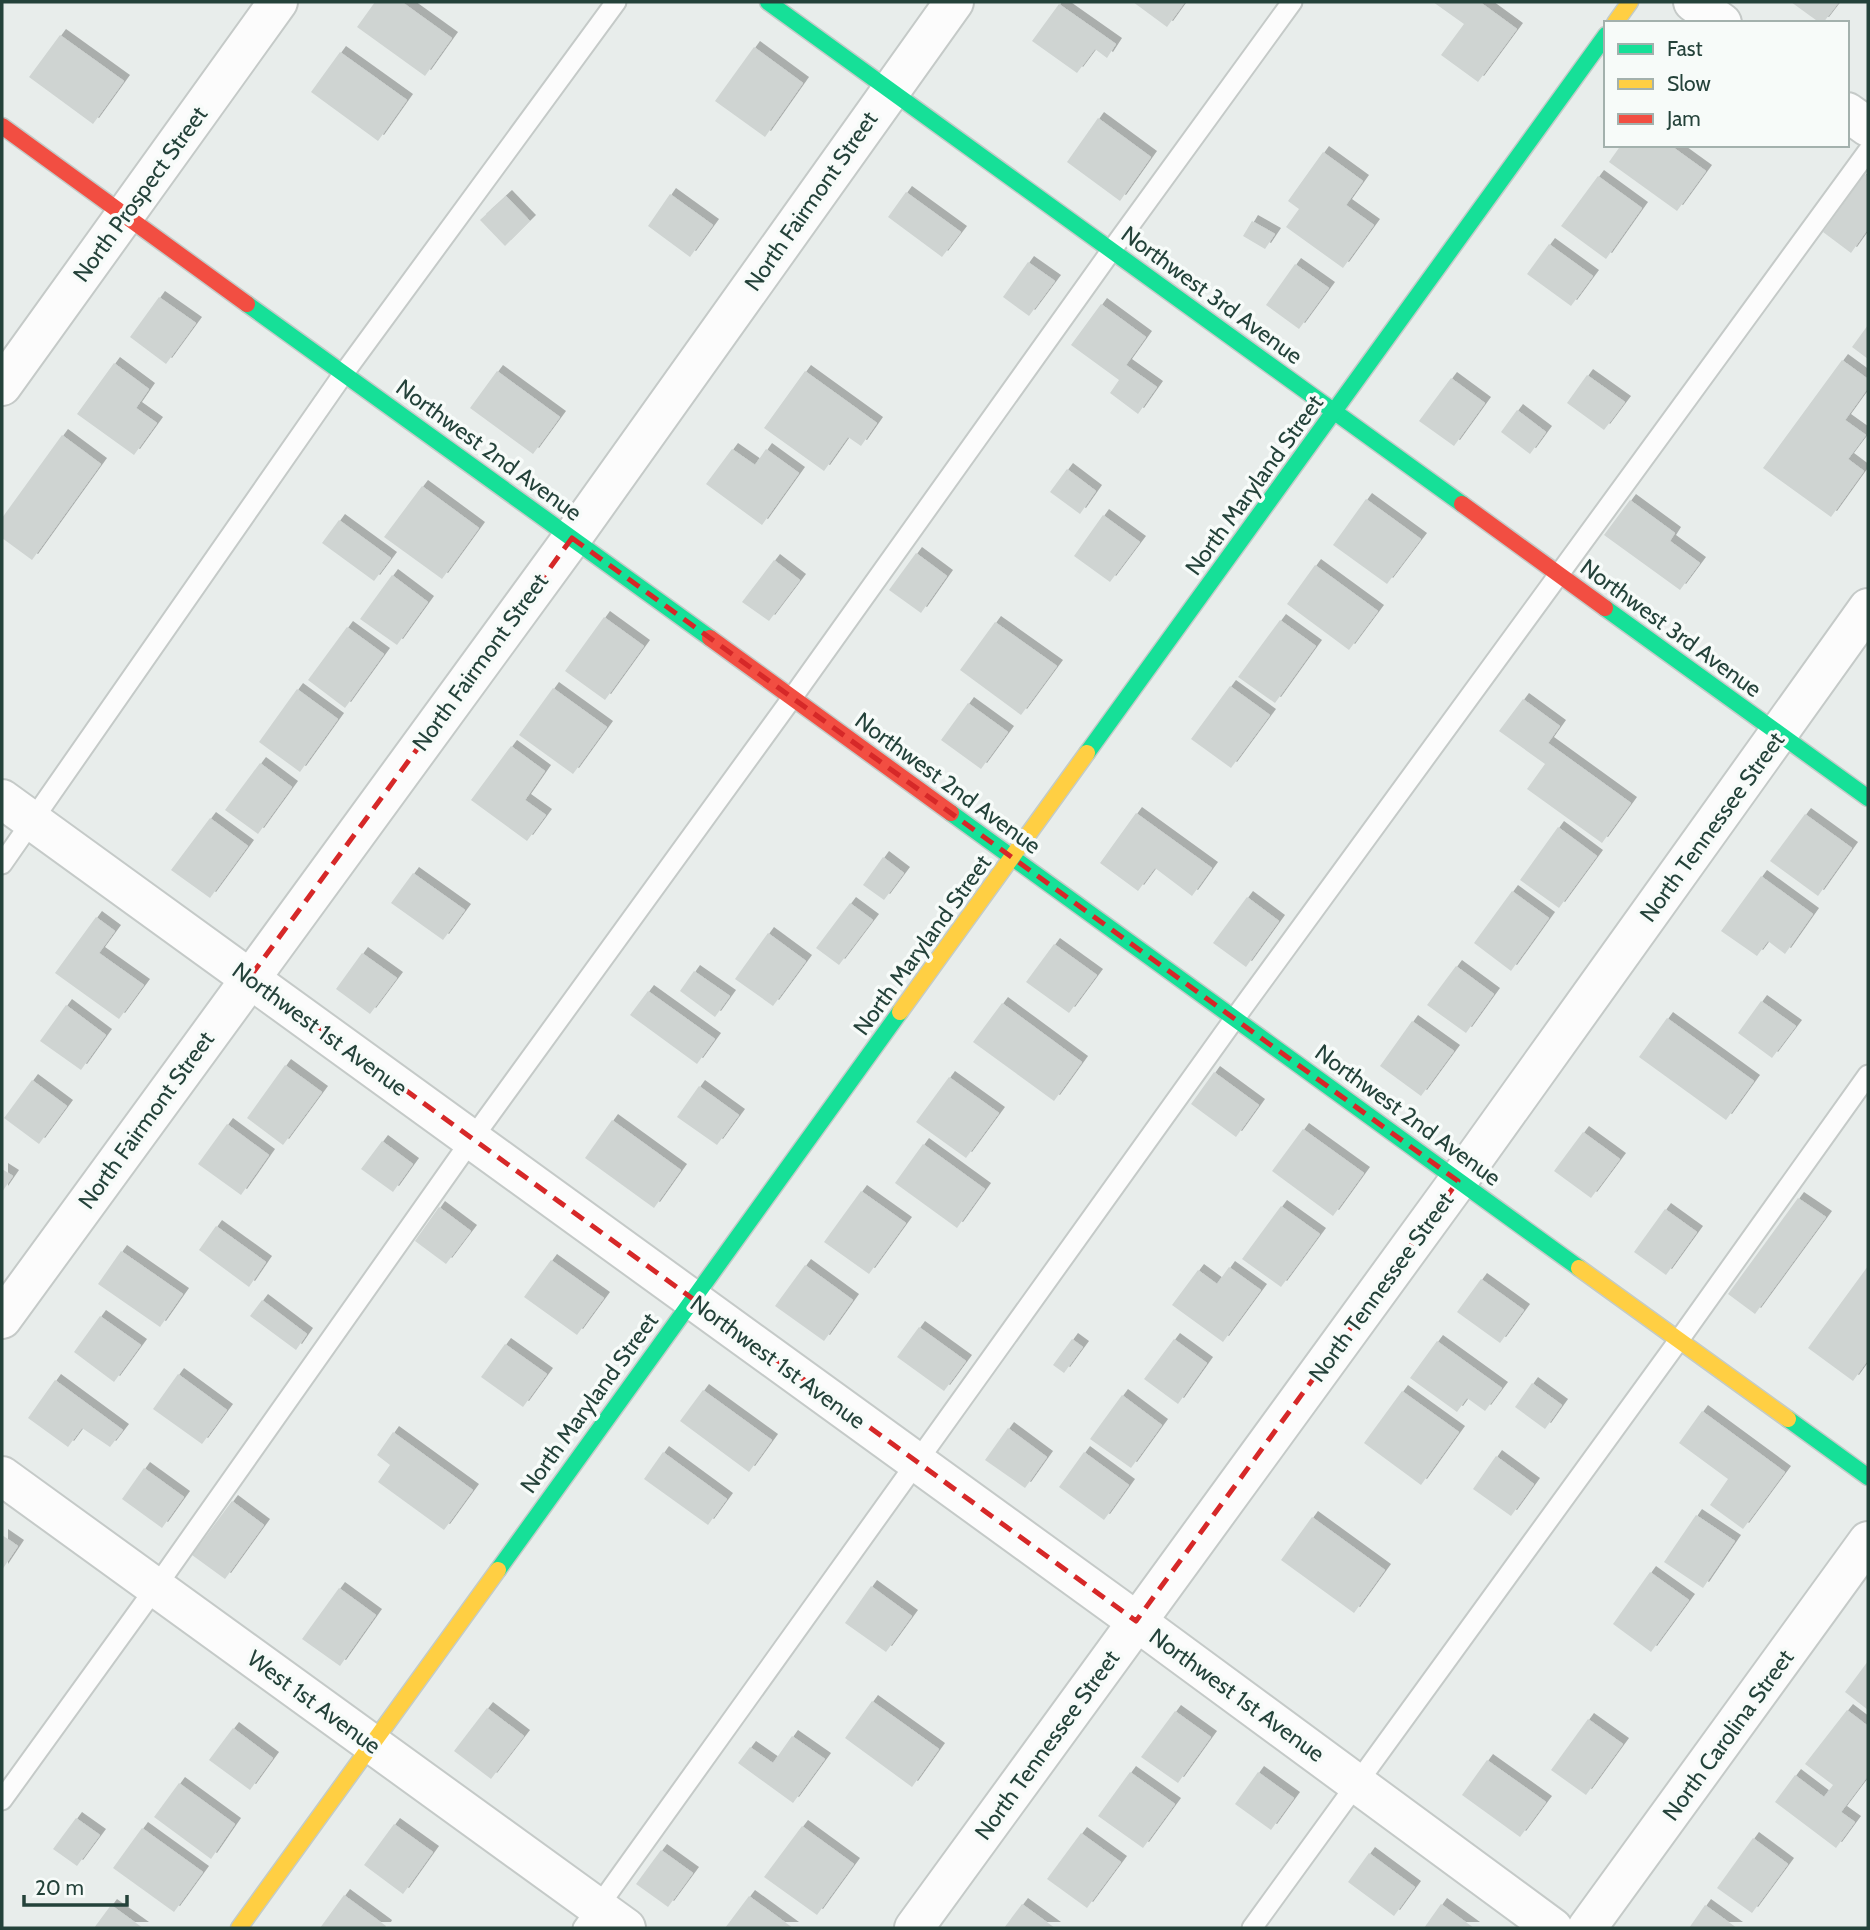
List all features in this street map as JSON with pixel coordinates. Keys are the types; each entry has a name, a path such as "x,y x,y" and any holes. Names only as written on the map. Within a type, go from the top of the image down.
{"street":[{"name":"North Prospect Street","path":"2,386 278,2"},
{"name":"Northwest 3rd Avenue","path":"768,2 1868,798"},
{"name":"North Fairmont Street","path":"2,1319 572,538 954,2"},
{"path":"1616,21 1630,2"},
{"path":"1693,2 1719,21"},
{"name":"North Maryland Street","path":"239,1928 1604,38"},
{"path":"1849,113 1868,127"},
{"name":"Northwest 2nd Avenue","path":"2,125 1868,1477"},
{"name":"North Tennessee Street","path":"914,1928 1458,1181 1868,608"},
{"name":"Northwest 1st Avenue","path":"2,799 1136,1621 1553,1928"},
{"name":"West 1st Avenue","path":"2,1476 372,1744 602,1922"},
{"name":"North Carolina Street","path":"1587,1928 1868,1541"}],"lane":[{"path":"2,864 344,373 616,2"},
{"path":"2,1800 472,1139 1292,2"},
{"path":"602,1922 918,1463 1235,1018 1868,151"},
{"path":"1252,1928 1868,1075"}],"highlighted area":[{"path":"572,538 1458,1181 1136,1621 250,977"}],"building":[{"path":"375,2 402,2 452,38 425,76 357,27"},
{"path":"1133,2 1185,2 1167,27"},
{"path":"1433,2 1480,2 1517,29 1478,82 1441,55 1464,24"},
{"path":"1791,2 1839,2 1825,21 1817,21"},
{"path":"1059,4 1116,44 1107,58 1095,49 1077,73 1032,41"},
{"path":"60,35 124,81 93,124 29,77"},
{"path":"754,47 803,83 765,137 715,101"},
{"path":"340,52 407,100 378,141 311,92"},
{"path":"1098,118 1151,157 1120,201 1067,162"},
{"path":"1620,147 1673,147 1706,171 1677,211 1609,162"},
{"path":"1323,152 1363,181 1346,205 1374,225 1343,268 1286,227 1299,209 1288,201"},
{"path":"1865,174 1868,177 1868,229 1851,253 1823,232"},
{"path":"1598,176 1642,208 1606,259 1561,226"},
{"path":"906,192 961,232 942,257 888,217"},
{"path":"670,194 713,225 690,257 648,226"},
{"path":"506,196 530,221 505,246 480,220"},
{"path":"1252,221 1275,234 1265,249 1243,236"},
{"path":"1549,244 1593,276 1571,306 1527,274"},
{"path":"1028,262 1055,281 1029,316 1003,297"},
{"path":"1295,264 1329,288 1299,329 1266,305"},
{"path":"159,297 196,323 166,364 130,337"},
{"path":"1101,304 1146,337 1126,365 1157,387 1138,414 1110,393 1119,380 1071,345"},
{"path":"1868,325 1868,359 1852,347"},
{"path":"1842,360 1868,379 1868,388 1845,420 1866,435 1848,459 1864,471 1831,517 1763,468"},
{"path":"114,363 149,389 136,408 157,423 134,455 77,414"},
{"path":"497,371 560,417 533,454 470,408"},
{"path":"805,371 877,423 861,446 848,437 824,471 764,428"},
{"path":"1587,375 1625,402 1604,430 1567,403"},
{"path":"1451,378 1485,403 1454,446 1419,421"},
{"path":"1517,410 1546,432 1530,454 1501,432"},
{"path":"62,435 101,464 32,560 2,538 2,518"},
{"path":"732,449 755,465 766,449 799,473 762,525 706,484"},
{"path":"1067,469 1096,491 1080,514 1050,492"},
{"path":"422,486 479,528 442,579 384,537"},
{"path":"1366,499 1421,539 1387,584 1333,545"},
{"path":"1630,500 1675,533 1670,541 1700,563 1680,590 1604,535"},
{"path":"1103,515 1140,542 1110,582 1074,556"},
{"path":"339,520 391,558 374,581 322,543"},
{"path":"916,553 947,576 921,613 889,590"},
{"path":"774,560 800,580 769,621 742,602"},
{"path":"1315,565 1378,611 1349,650 1287,604"},
{"path":"392,575 428,602 397,645 360,619"},
{"path":"604,617 644,646 605,700 565,671"},
{"path":"1280,620 1316,646 1275,703 1238,677"},
{"path":"995,622 1057,666 1021,715 960,670"},
{"path":"347,627 384,654 345,708 308,680"},
{"path":"1230,686 1270,715 1231,768 1191,739"},
{"path":"553,688 607,727 573,774 519,735"},
{"path":"297,689 338,719 300,772 259,742"},
{"path":"1523,699 1560,726 1548,743 1631,803 1602,843 1527,789 1545,764 1499,731"},
{"path":"968,703 1008,732 981,769 941,740"},
{"path":"511,746 545,771 525,800 546,815 527,841 471,800"},
{"path":"260,763 292,787 258,834 225,810"},
{"path":"1136,813 1212,868 1192,896 1155,868 1138,891 1100,863"},
{"path":"1805,814 1852,848 1818,896 1770,861"},
{"path":"210,818 248,846 210,898 171,870"},
{"path":"1558,827 1597,856 1559,908 1520,880"},
{"path":"883,857 904,873 884,900 863,885"},
{"path":"413,873 465,910 443,940 391,903"},
{"path":"1761,876 1813,914 1785,954 1768,941 1757,956 1721,931"},
{"path":"1512,891 1549,918 1511,971 1474,943"},
{"path":"1247,897 1279,921 1246,967 1213,943"},
{"path":"850,903 873,920 839,965 816,948"},
{"path":"96,917 115,931 99,953 144,985 119,1019 55,973"},
{"path":"768,933 806,961 773,1006 735,979"},
{"path":"1054,944 1097,975 1069,1013 1026,982"},
{"path":"362,953 397,978 370,1014 336,989"},
{"path":"1456,966 1494,994 1466,1033 1427,1005"},
{"path":"694,971 730,996 715,1017 680,991"},
{"path":"648,991 715,1039 697,1064 630,1015"},
{"path":"1761,1001 1796,1026 1772,1058 1738,1033"},
{"path":"1002,1003 1082,1062 1054,1101 973,1042"},
{"path":"66,1005 106,1035 81,1070 40,1041"},
{"path":"1667,1018 1754,1081 1726,1120 1639,1057"},
{"path":"1412,1021 1454,1051 1421,1096 1380,1066"},
{"path":"285,1065 322,1092 283,1145 247,1118"},
{"path":"1214,1072 1259,1105 1236,1137 1191,1104"},
{"path":"949,1077 999,1113 966,1158 916,1122"},
{"path":"32,1080 67,1106 39,1144 4,1118"},
{"path":"699,1086 739,1115 717,1145 677,1117"},
{"path":"612,1120 681,1170 654,1208 585,1158"},
{"path":"227,1124 269,1155 241,1195 198,1164"},
{"path":"1303,1129 1364,1173 1333,1216 1272,1171"},
{"path":"1583,1132 1620,1159 1591,1198 1554,1171"},
{"path":"382,1141 413,1164 393,1192 361,1169"},
{"path":"923,1144 985,1189 957,1228 895,1183"},
{"path":"2,1169 13,1176 2,1192"},
{"path":"861,1191 906,1223 869,1274 824,1242"},
{"path":"1798,1198 1826,1217 1755,1314 1728,1294"},
{"path":"1281,1206 1320,1234 1281,1287 1242,1259"},
{"path":"439,1207 471,1231 446,1264 415,1241"},
{"path":"1665,1209 1697,1232 1666,1275 1634,1252"},
{"path":"216,1226 266,1262 249,1287 199,1250"},
{"path":"121,1251 183,1294 160,1327 98,1284"},
{"path":"551,1260 604,1298 577,1335 524,1297"},
{"path":"805,1265 853,1300 824,1341 775,1306"},
{"path":"1868,1266 1868,1360 1853,1381 1808,1348"},
{"path":"1229,1267 1261,1290 1223,1342 1172,1305 1198,1270 1217,1284"},
{"path":"1481,1279 1524,1310 1500,1343 1457,1312"},
{"path":"262,1300 307,1334 296,1350 250,1316"},
{"path":"100,1316 141,1345 114,1382 74,1352"},
{"path":"919,1327 966,1361 944,1391 897,1357"},
{"path":"1072,1339 1083,1347 1064,1373 1053,1365"},
{"path":"1174,1339 1207,1363 1178,1404 1144,1379"},
{"path":"1437,1341 1502,1388 1485,1411 1467,1398 1457,1412 1410,1378"},
{"path":"505,1344 547,1374 523,1407 481,1377"},
{"path":"178,1374 227,1410 202,1444 153,1409"},
{"path":"55,1380 123,1430 110,1447 82,1428 68,1447 28,1418"},
{"path":"1532,1383 1562,1405 1545,1429 1515,1407"},
{"path":"703,1390 772,1440 749,1472 680,1421"},
{"path":"1402,1391 1459,1432 1421,1485 1364,1443"},
{"path":"1122,1395 1162,1425 1131,1468 1090,1439"},
{"path":"1702,1411 1785,1472 1743,1529 1710,1505 1728,1479 1679,1443"},
{"path":"1008,1428 1047,1457 1025,1488 985,1460"},
{"path":"393,1432 473,1490 444,1530 378,1482 390,1465 377,1455"},
{"path":"663,1452 727,1499 708,1525 644,1479"},
{"path":"1084,1452 1129,1485 1104,1520 1059,1487"},
{"path":"1496,1456 1534,1484 1511,1516 1473,1489"},
{"path":"144,1468 184,1497 162,1528 122,1499"},
{"path":"232,1501 264,1525 225,1579 192,1555"},
{"path":"1696,1515 1735,1541 1703,1588 1664,1562"},
{"path":"1312,1517 1385,1570 1354,1613 1281,1560"},
{"path":"2,1535 18,1546 2,1570"},
{"path":"1650,1572 1689,1600 1651,1652 1613,1624"},
{"path":"871,1586 912,1616 886,1652 845,1623"},
{"path":"339,1588 376,1615 340,1666 302,1639"},
{"path":"1868,1661 1868,1710 1845,1692"},
{"path":"872,1701 939,1749 912,1787 845,1738"},
{"path":"487,1708 524,1736 491,1779 454,1751"},
{"path":"1847,1710 1868,1726 1868,1776 1841,1812 1855,1822 1836,1848 1775,1802 1795,1775 1824,1797 1833,1785 1805,1764"},
{"path":"1175,1711 1211,1737 1178,1783 1141,1757"},
{"path":"1588,1719 1623,1744 1586,1795 1551,1770"},
{"path":"233,1728 273,1758 250,1790 209,1760"},
{"path":"792,1736 825,1759 793,1803 738,1763 750,1747 773,1763"},
{"path":"1487,1760 1546,1802 1520,1837 1462,1795"},
{"path":"1130,1772 1175,1804 1143,1848 1098,1816"},
{"path":"1258,1772 1294,1798 1271,1830 1235,1804"},
{"path":"179,1783 235,1824 211,1859 154,1817"},
{"path":"76,1818 100,1835 77,1866 53,1849"},
{"path":"394,1824 433,1852 403,1894 364,1865"},
{"path":"802,1826 854,1864 817,1915 764,1877"},
{"path":"142,1828 203,1872 174,1912 113,1868"},
{"path":"1081,1833 1121,1862 1087,1908 1047,1879"},
{"path":"1753,1838 1788,1864 1752,1913 1717,1888"},
{"path":"661,1850 693,1873 668,1907 636,1884"},
{"path":"1369,1853 1415,1887 1394,1916 1348,1882"},
{"path":"344,1895 386,1926 385,1928 320,1928"},
{"path":"749,1896 793,1928 725,1928"},
{"path":"1022,1904 1055,1928 1004,1928"},
{"path":"1441,1904 1474,1928 1424,1928"},
{"path":"111,1905 143,1928 94,1928"},
{"path":"1705,1905 1737,1928 1689,1928"}],"traffic: fast":[{"path":"768,2 1462,504"},
{"path":"1087,753 1604,38"},
{"path":"247,304 710,638"},
{"path":"1605,608 1868,798"},
{"path":"951,813 1579,1268"},
{"path":"498,1570 900,1012"},
{"path":"1788,1419 1868,1477"}],"traffic: slow":[{"path":"1616,21 1630,2"},
{"path":"900,1012 1087,753"},
{"path":"1579,1268 1788,1419"},
{"path":"239,1928 498,1570"}],"traffic: jam":[{"path":"2,126 247,304"},
{"path":"1462,504 1605,608"},
{"path":"710,638 951,813"}]}
